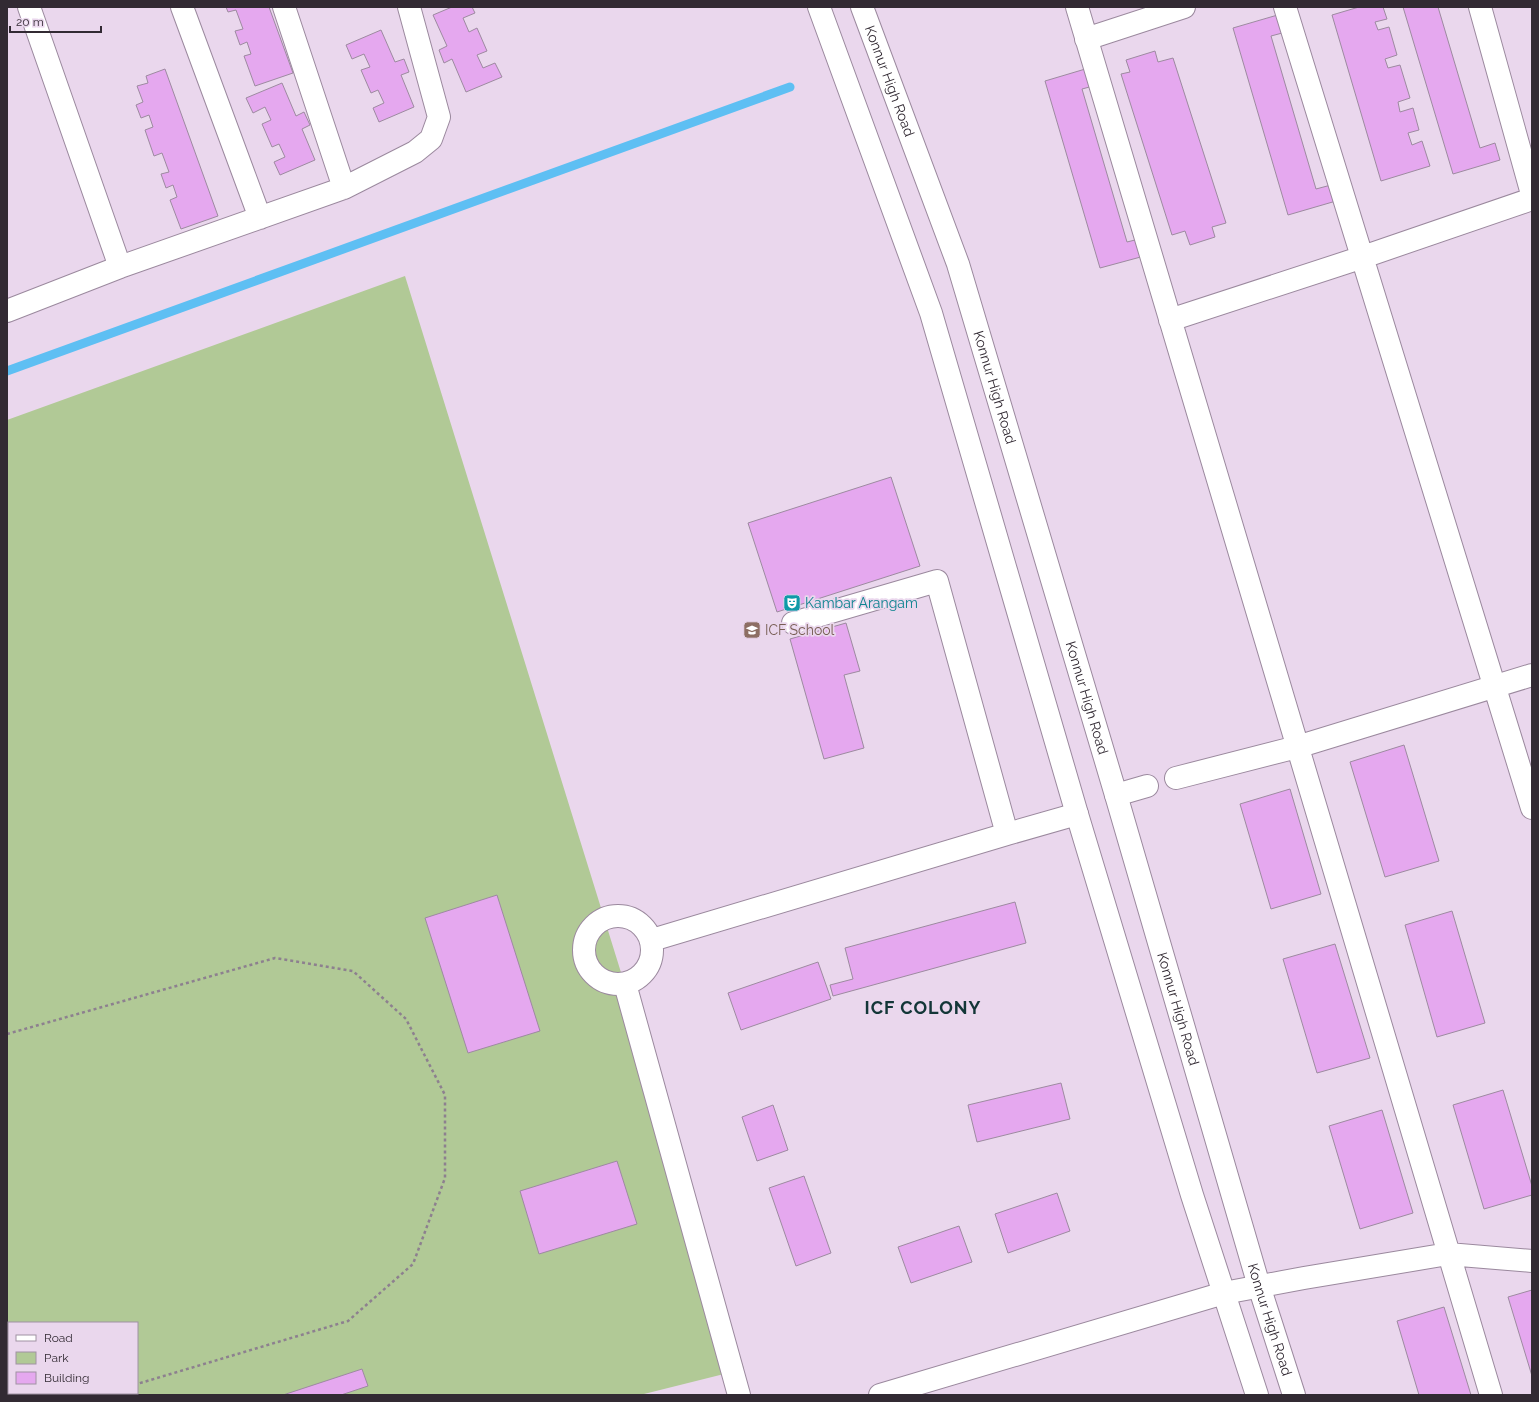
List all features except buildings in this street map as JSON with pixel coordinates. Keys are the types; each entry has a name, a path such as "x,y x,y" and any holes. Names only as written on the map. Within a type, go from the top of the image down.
{"street":[{"path":"30,7 120,267"},
{"path":"182,7 260,218"},
{"path":"284,7 344,188"},
{"path":"819,7 931,313 1077,814 1192,1195 1257,1395"},
{"name":"Konnur High Road","path":"862,7 958,264 1116,795 1259,1286 1294,1395"},
{"path":"1077,7 1491,1395"},
{"path":"1086,39 1184,7"},
{"path":"1285,7 1532,808"},
{"path":"1480,7 1532,194"},
{"path":"7,311 120,267 344,188 415,152 431,139 439,117 414,8"},
{"path":"1170,320 1363,257 1532,199"},
{"path":"793,623 937,582 1007,834"},
{"path":"1176,778 1297,746 1532,675"},
{"path":"1116,795 1147,786"},
{"path":"652,940 1077,814"},
{"path":"616,916 628,917 638,922 646,930 652,940 651,963 645,973 636,980 625,984 614,985 603,981 594,975 584,954 585,943 589,933 596,924 606,918 616,916"},
{"path":"625,984 739,1395"},
{"path":"880,1395 1224,1293 1448,1254 1532,1260"}],"path":[{"path":"7,1034 275,958 353,971 406,1019 445,1096 445,1178 413,1264 348,1320 138,1384"}],"green space":[{"path":"405,276 744,1369 640,1395 7,1395 7,420"}],"waterway":[{"path":"7,371 790,87"}],"place":[{"name":"Kambar Arangam","path":"792,603"},
{"name":"ICF School","path":"752,630"}],"district":[{"name":"ICF COLONY","path":"923,1007"}]}
